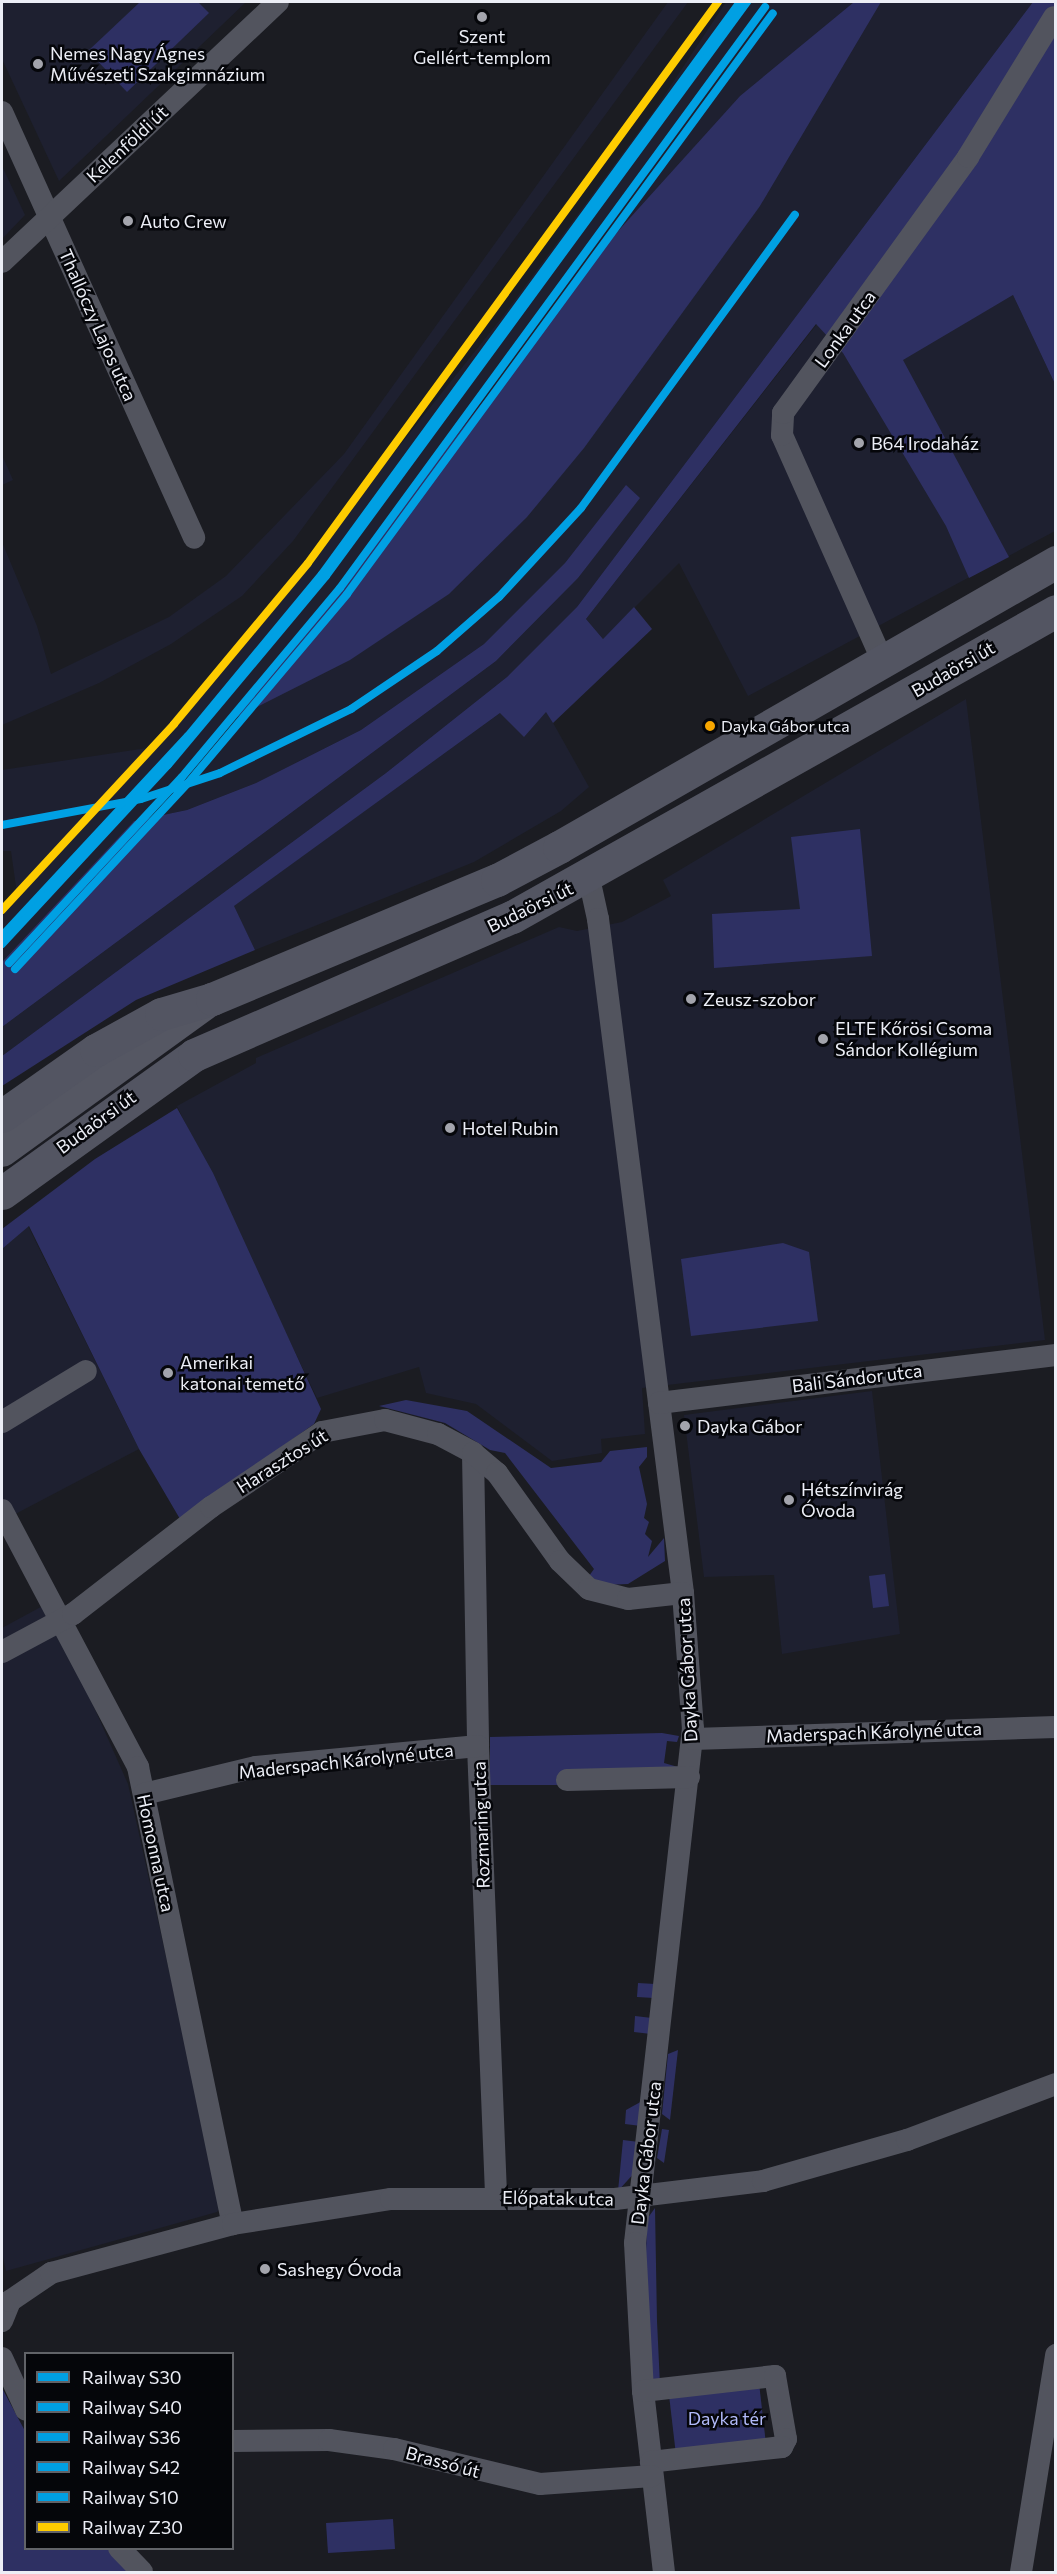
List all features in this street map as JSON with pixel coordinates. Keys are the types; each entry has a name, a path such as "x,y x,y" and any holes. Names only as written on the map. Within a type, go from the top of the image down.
{"main road":[{"name":"Budaörsi út","path":"2,1116 134,1028 160,1014 212,999 497,880 1056,562"},
{"name":"Budaörsi út","path":"2,1193 194,1055 503,921 588,878 1056,611"},
{"name":"Budaörsi út","path":"2,1151 212,999"}],"street":[{"name":"Kelenföldi út","path":"2,262 278,2"},
{"name":"Lonka utca","path":"883,662 782,435 783,413 949,183 1054,17"},
{"name":"Thallóczy Lajos utca","path":"2,112 194,538"},
{"name":"Dayka Gábor utca","path":"588,878 598,919 683,1593 693,1739 640,2197 634,2268 643,2391 664,2572"},
{"name":"Bali Sándor utca","path":"659,1403 1056,1355"},
{"path":"2,1422 86,1371"},
{"name":"Harasztos út","path":"2,1652 63,1619 322,1432 385,1420 438,1434 473,1454 497,1473 560,1561 589,1589 628,1599 683,1593"},
{"name":"Rozmaring utca","path":"473,1454 478,1746 496,2197"},
{"name":"Homonna utca","path":"2,1510 123,1730 144,1794 234,2224"},
{"name":"Maderspach Károlyné utca","path":"693,1739 1056,1727"},
{"name":"Maderspach Károlyné utca","path":"144,1794 256,1767 478,1746"},
{"path":"567,1780 688,1778"},
{"name":"Előpatak utca","path":"2,2321 10,2301 51,2273 234,2224 391,2199 640,2197 763,2181 840,2162 1056,2084"},
{"path":"1021,2572 1056,2355"},
{"path":"2,2358 24,2406"},
{"path":"643,2391 775,2376 786,2439 782,2447 652,2469"},
{"name":"Brassó út","path":"234,2441 329,2440 394,2449 540,2484 652,2469"},
{"path":"121,2550 142,2572"}],"shaded area":[{"path":"2,2 246,2 59,181 2,59"},
{"path":"668,2 688,2 293,541 242,596 171,644 99,683 2,725 2,542 37,626 51,674 169,617 226,576 344,454"},
{"path":"726,2 854,2 740,96 610,240 343,585 271,669 760,206 881,2 1033,2 577,607 507,677 386,773 2,1056 2,1027 496,661 578,578 639,498 626,486 565,563 484,644 361,730 256,783 187,810 134,821 2,962 2,911 17,894 11,851 2,851 2,770 147,748 277,599 500,320 656,108"},
{"path":"2,166 25,215 2,239"},
{"path":"1013,295 1055,384 1055,531 748,696 679,563 603,639 586,619 817,324 902,359"},
{"path":"2,455 13,480 2,485"},
{"path":"966,699 1045,1340 642,1388 645,1434 601,1439 602,1453 552,1461 476,1404 426,1393 419,1367 317,1398 177,1106 256,1063 256,1058 559,927 577,931 622,922 671,896 663,880"},
{"path":"547,712 589,787 561,811 474,862 255,950 233,906 500,713"},
{"path":"28,1226 139,1449 2,1521 2,1249"},
{"name":"Hétszínvirág Óvoda","path":"872,1391 900,1634 782,1654 774,1575 704,1577 684,1415"},
{"path":"48,1603 128,1784 221,2206 217,2212 6,2271 2,2253 2,1628"}],"green space":[{"path":"140,2 198,2 209,13 127,92 88,51"},
{"path":"854,2 881,2 760,206 584,448 527,517 449,594 350,660 235,718 610,240 740,96"},
{"path":"1033,2 1055,2 1055,384 1013,295 903,360 1009,557 969,578 946,526 843,353 816,324 586,619 603,639 634,607 652,629 553,723 546,712 524,737 500,713 234,906 255,950 136,1000 2,1086 2,1056 386,773 507,677 577,607"},
{"path":"626,485 640,498 578,578 496,661 2,1027 2,962 134,821 187,810 256,783 361,730 484,644 565,563"},
{"path":"860,829 872,956 714,968 712,914 800,909 791,837"},
{"path":"177,1108 213,1173 321,1409 314,1424 180,1519 139,1449 29,1226 2,1249 2,1229 95,1159"},
{"path":"783,1243 809,1252 818,1321 691,1336 681,1259"},
{"path":"406,1400 467,1411 551,1468 601,1462 610,1451 647,1447 647,1457 639,1467 647,1504 644,1518 649,1522 645,1534 652,1541 648,1557 664,1538 665,1561 628,1584 604,1585 589,1576 594,1569 505,1453 490,1450 445,1423 379,1406"},
{"path":"885,1574 889,1606 873,1608 869,1576"},
{"path":"662,1733 679,1736 677,1742 667,1741 664,1763 678,1767 572,1785 490,1785 490,1737"},
{"path":"638,1983 655,1984 654,1998 637,1997"},
{"path":"635,2016 652,2018 651,2034 634,2032"},
{"path":"678,2050 670,2120 662,2114 668,2054"},
{"path":"644,2100 641,2126 625,2124 626,2110"},
{"path":"662,2129 669,2130 664,2163 657,2158"},
{"path":"623,2140 639,2142 636,2171 618,2191"},
{"path":"655,2208 660,2385 653,2381 645,2286 647,2219"},
{"name":"Dayka tér","path":"759,2383 766,2444 676,2455 669,2395"},
{"path":"2,2388 24,2429 24,2550 109,2550 129,2572 2,2572"},
{"path":"393,2519 395,2549 328,2553 326,2523"}],"rail line":[{"name":"Z30","path":"2,910 174,724 308,563 718,2"},
{"name":"S30","path":"2,936 188,736 322,574 740,2"},
{"name":"S42","path":"2,944 168,765 326,576 747,2"},
{"name":"S40","path":"9,963 182,777 340,588 765,7"},
{"name":"S10","path":"15,969 188,783 347,594 773,13"},
{"name":"S36","path":"2,825 141,799 220,773 351,709 437,651 499,597 581,508 795,215"}],"place":[{"name":"Szent Gellért-templom","path":"482,17"},
{"name":"Nemes Nagy Ágnes Művészeti Szakgimnázium","path":"38,64"},
{"name":"Auto Crew","path":"128,221"},
{"name":"B64 Irodaház","path":"859,443"},
{"name":"Dayka Gábor utca","path":"710,726"},
{"name":"Zeusz-szobor","path":"691,999"},
{"name":"ELTE Kőrösi Csoma Sándor Kollégium","path":"823,1039"},
{"name":"Hotel Rubin","path":"450,1128"},
{"name":"Amerikai katonai temető","path":"168,1373"},
{"name":"Dayka Gábor","path":"685,1426"},
{"name":"Hétszínvirág Óvoda","path":"789,1500"},
{"name":"Sashegy Óvoda","path":"265,2269"}]}
